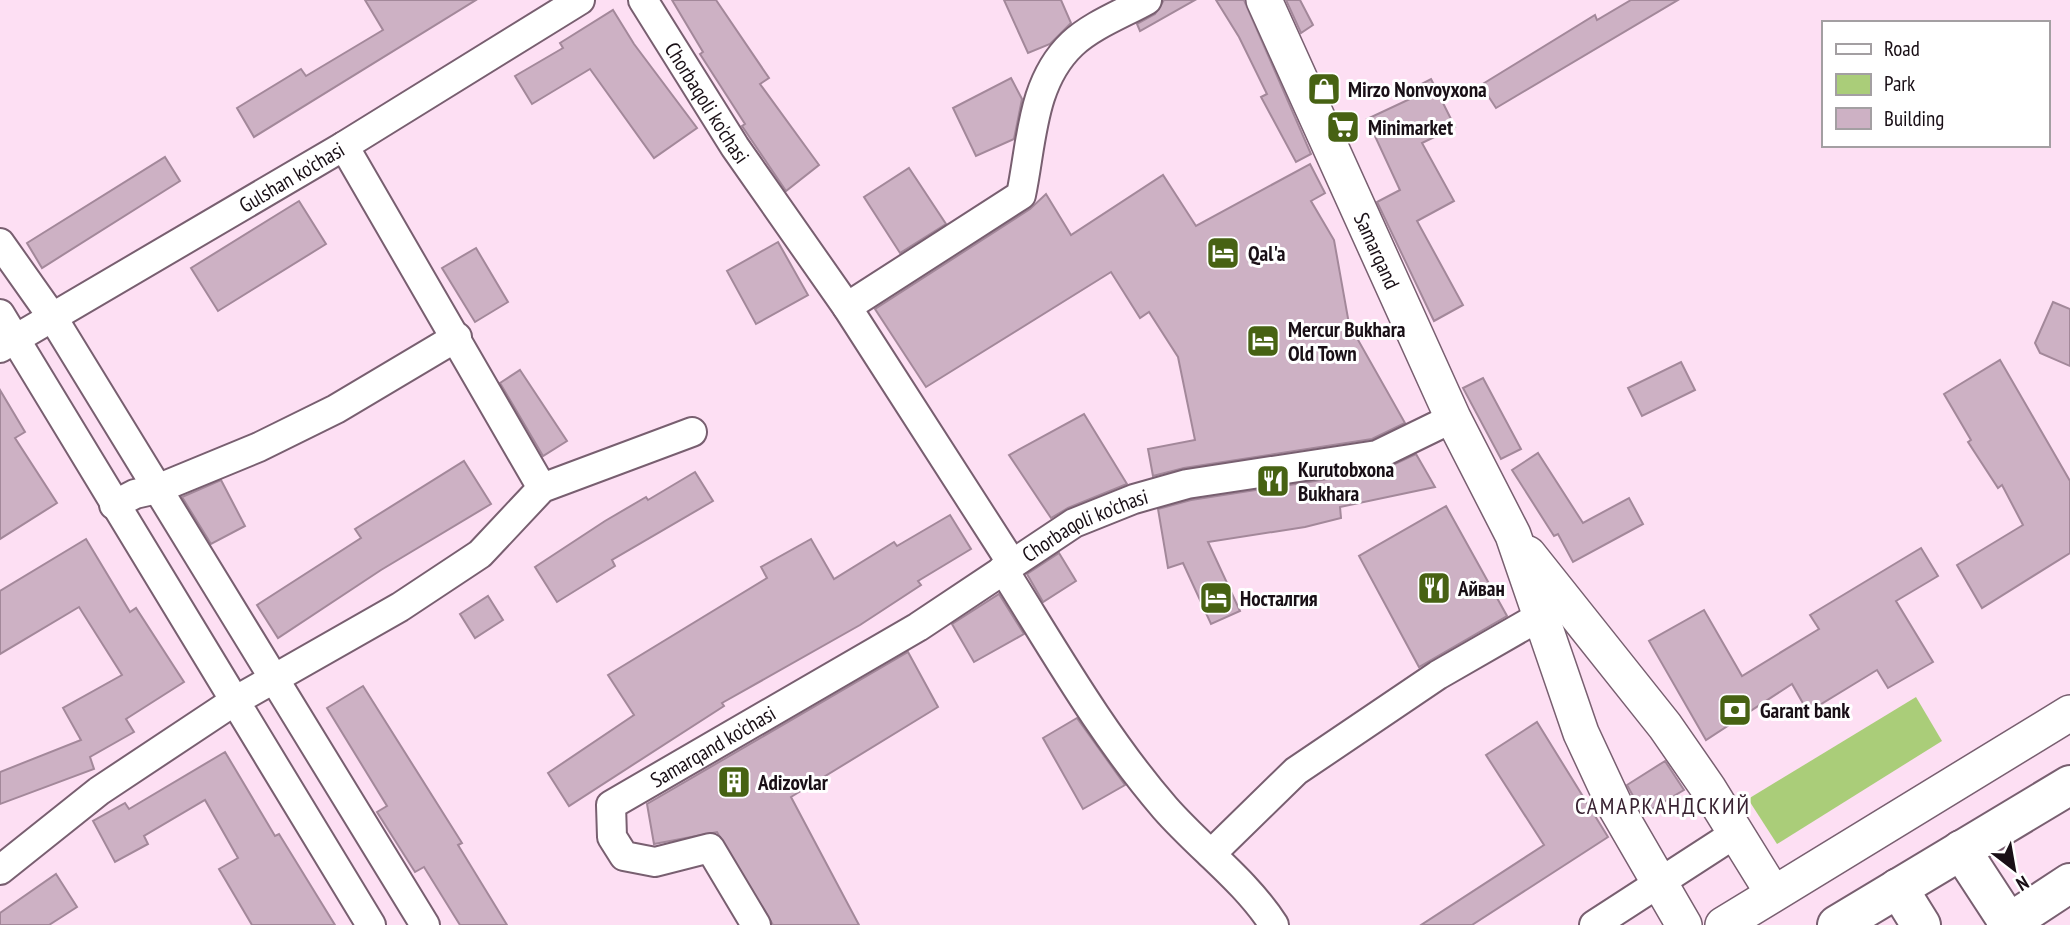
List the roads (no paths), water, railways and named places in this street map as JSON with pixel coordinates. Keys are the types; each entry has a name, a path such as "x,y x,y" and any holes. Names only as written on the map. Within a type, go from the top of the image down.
{"main road":[{"path":"1837,925 2070,785"},
{"path":"1961,850 2008,924 2070,883"},
{"path":"1898,888 1921,925"}],"street":[{"name":"Gulshan ko'chasi","path":"8,344 344,146 580,0"},
{"name":"Chorbaqoli ko'chasi","path":"643,0 734,147 847,307 1007,566 1074,523 1133,499 1187,484 1377,455 1452,418"},
{"path":"847,307 1021,195 1031,131 1040,97 1053,69 1073,43 1147,0"},
{"name":"Samarqand","path":"1264,0 1452,418 1513,535 1581,733 1615,806 1684,925"},
{"path":"344,146 542,488"},
{"path":"0,243 52,318 425,925"},
{"path":"0,314 8,344 114,505 371,925"},
{"path":"114,505 135,494 157,489 259,447 336,409 457,337"},
{"path":"0,870 99,792 233,702 400,607 480,554 542,488 692,432"},
{"name":"Samarqand","path":"1513,535 1665,726 1773,893"},
{"path":"1007,566 1121,752 1166,808 1261,906 1274,925"},
{"name":"Samarqand ko'chasi","path":"756,925 710,848 655,862 624,856 612,837 611,805 918,626 1007,566"},
{"path":"1211,854 1296,771 1438,675 1539,617"},
{"path":"1723,925 2070,713"},
{"path":"1594,925 1736,833"}],"place":[{"name":"Mirzo Nonvoyxona","path":"1324,89"},
{"name":"Minimarket","path":"1343,127"},
{"name":"Qal'a","path":"1223,253"},
{"name":"Mercur Bukhara Old Town","path":"1263,341"},
{"name":"Kurutobxona Bukhara","path":"1273,481"},
{"name":"Айван","path":"1434,588"},
{"name":"Носталгия","path":"1216,598"},
{"name":"Garant bank","path":"1735,710"},
{"name":"Adizovlar","path":"734,782"}],"district":[{"name":"САМАРКАНДСКИЙ","path":"1663,805"}]}
